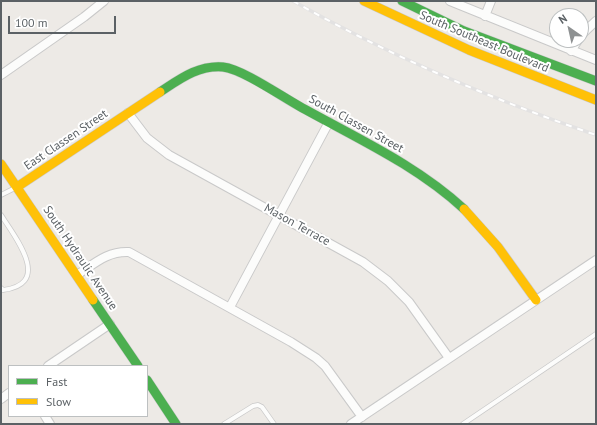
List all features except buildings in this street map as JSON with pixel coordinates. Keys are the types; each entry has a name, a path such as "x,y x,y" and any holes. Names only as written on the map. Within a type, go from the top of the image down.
{"street":[{"path":"1,75 84,17 104,1"},
{"name":"South Southeast Boulevard","path":"364,1 475,52 596,100"},
{"name":"South Southeast Boulevard","path":"402,1 464,31 596,81"},
{"path":"450,1 596,60"},
{"path":"485,16 491,1"},
{"name":"South Classen Street","path":"128,113 189,73 208,66 217,66 232,70 329,122 416,172 454,199 475,219 504,253 536,300"},
{"name":"East Classen Street","path":"17,187 128,113"},
{"name":"Mason Terrace","path":"128,113 156,146 351,254 388,281 409,302 449,358"},
{"path":"230,307 278,214 329,122"},
{"name":"South Hydraulic Avenue","path":"1,164 137,365"},
{"path":"77,275 106,256 120,252 129,252 230,307 316,358 332,375 362,417"},
{"path":"351,424 596,260"},
{"path":"49,365 110,324"},
{"path":"148,382 176,424"}],"lane":[{"path":"1,195 17,187"},
{"path":"1,215 27,259 30,269 27,278 20,284 11,289 2,290"},
{"path":"463,424 596,334"},
{"path":"224,424 253,406 258,405 262,407 274,424"}],"railway":[{"path":"293,1 366,40 442,75 518,107 596,135"}],"traffic: fast":[{"path":"402,1 464,31 596,81"},
{"path":"160,92 182,78 205,68 223,67 231,69 261,84 405,165 426,178 464,209"},
{"path":"93,300 137,365"},
{"path":"148,382 176,424"}],"traffic: slow":[{"path":"364,1 469,50 596,100"},
{"path":"17,187 160,92"},
{"path":"1,164 93,300"},
{"path":"464,209 498,247 536,300"}]}
